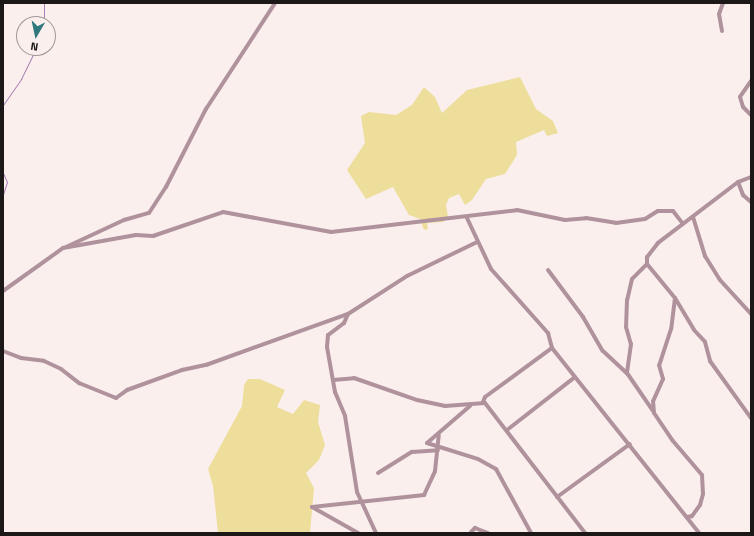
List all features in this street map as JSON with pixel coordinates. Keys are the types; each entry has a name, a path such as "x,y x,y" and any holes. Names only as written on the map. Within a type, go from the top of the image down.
{"street":[{"path":"3,291 63,248 124,220 149,213 166,188 206,109 275,3"},
{"path":"722,31 719,14 723,3"},
{"path":"751,81 740,96 743,107 751,115"},
{"path":"627,373 631,344 626,327 627,300 632,280 647,264 654,247 738,182 751,177"},
{"path":"738,182 743,195 751,202"},
{"path":"63,248 136,235 153,236 223,212 331,232 344,228 372,228 424,220 467,218 517,210 565,220 586,218 616,223 645,219 658,211 673,211 683,224"},
{"path":"693,217 705,256 720,280 751,314"},
{"path":"467,218 491,269 548,333 552,348 630,444 699,533"},
{"path":"3,352 21,358 44,362 61,369 79,383 116,398 127,390 182,370 206,365 348,314 407,276 477,242"},
{"path":"647,264 675,298 694,330 705,342 710,361 751,418"},
{"path":"548,270 583,317 603,351 627,373 673,442 702,475 703,494 700,505 692,516 686,517"},
{"path":"654,413 653,401 663,379 659,365 671,330 675,298"},
{"path":"348,314 344,323 328,335 327,348 333,380 345,416 353,474 361,500 376,533"},
{"path":"333,380 354,378 417,400 445,406 470,406 483,402 485,397 552,348"},
{"path":"507,430 575,378"},
{"path":"483,402 507,430 585,533"},
{"path":"470,406 439,435 427,443 438,448 478,459 496,469 531,533"},
{"path":"358,533 312,507 330,507 361,500 424,495 430,486 438,448 439,435"},
{"path":"557,497 630,444"},
{"path":"378,473 412,452 438,448"},
{"path":"471,532 475,528 488,533"}],"shaded area":[{"path":"520,77 536,109 553,121 558,133 547,136 544,130 516,142 517,155 505,174 486,179 472,200 465,205 459,194 449,198 446,205 448,217 443,222 427,223 428,229 424,230 420,219 409,215 393,187 366,199 347,170 365,143 361,116 369,112 396,115 412,105 424,87 435,97 442,113 467,90"},
{"path":"248,379 260,379 285,390 277,407 293,414 304,400 320,405 318,422 325,445 319,460 306,473 314,488 310,533 218,533 213,486 208,469 242,406 244,385"}],"waterway":[{"path":"44,3 44,16"},
{"path":"3,105 21,79 32,56"},
{"path":"3,173 7,182 3,194"}]}
